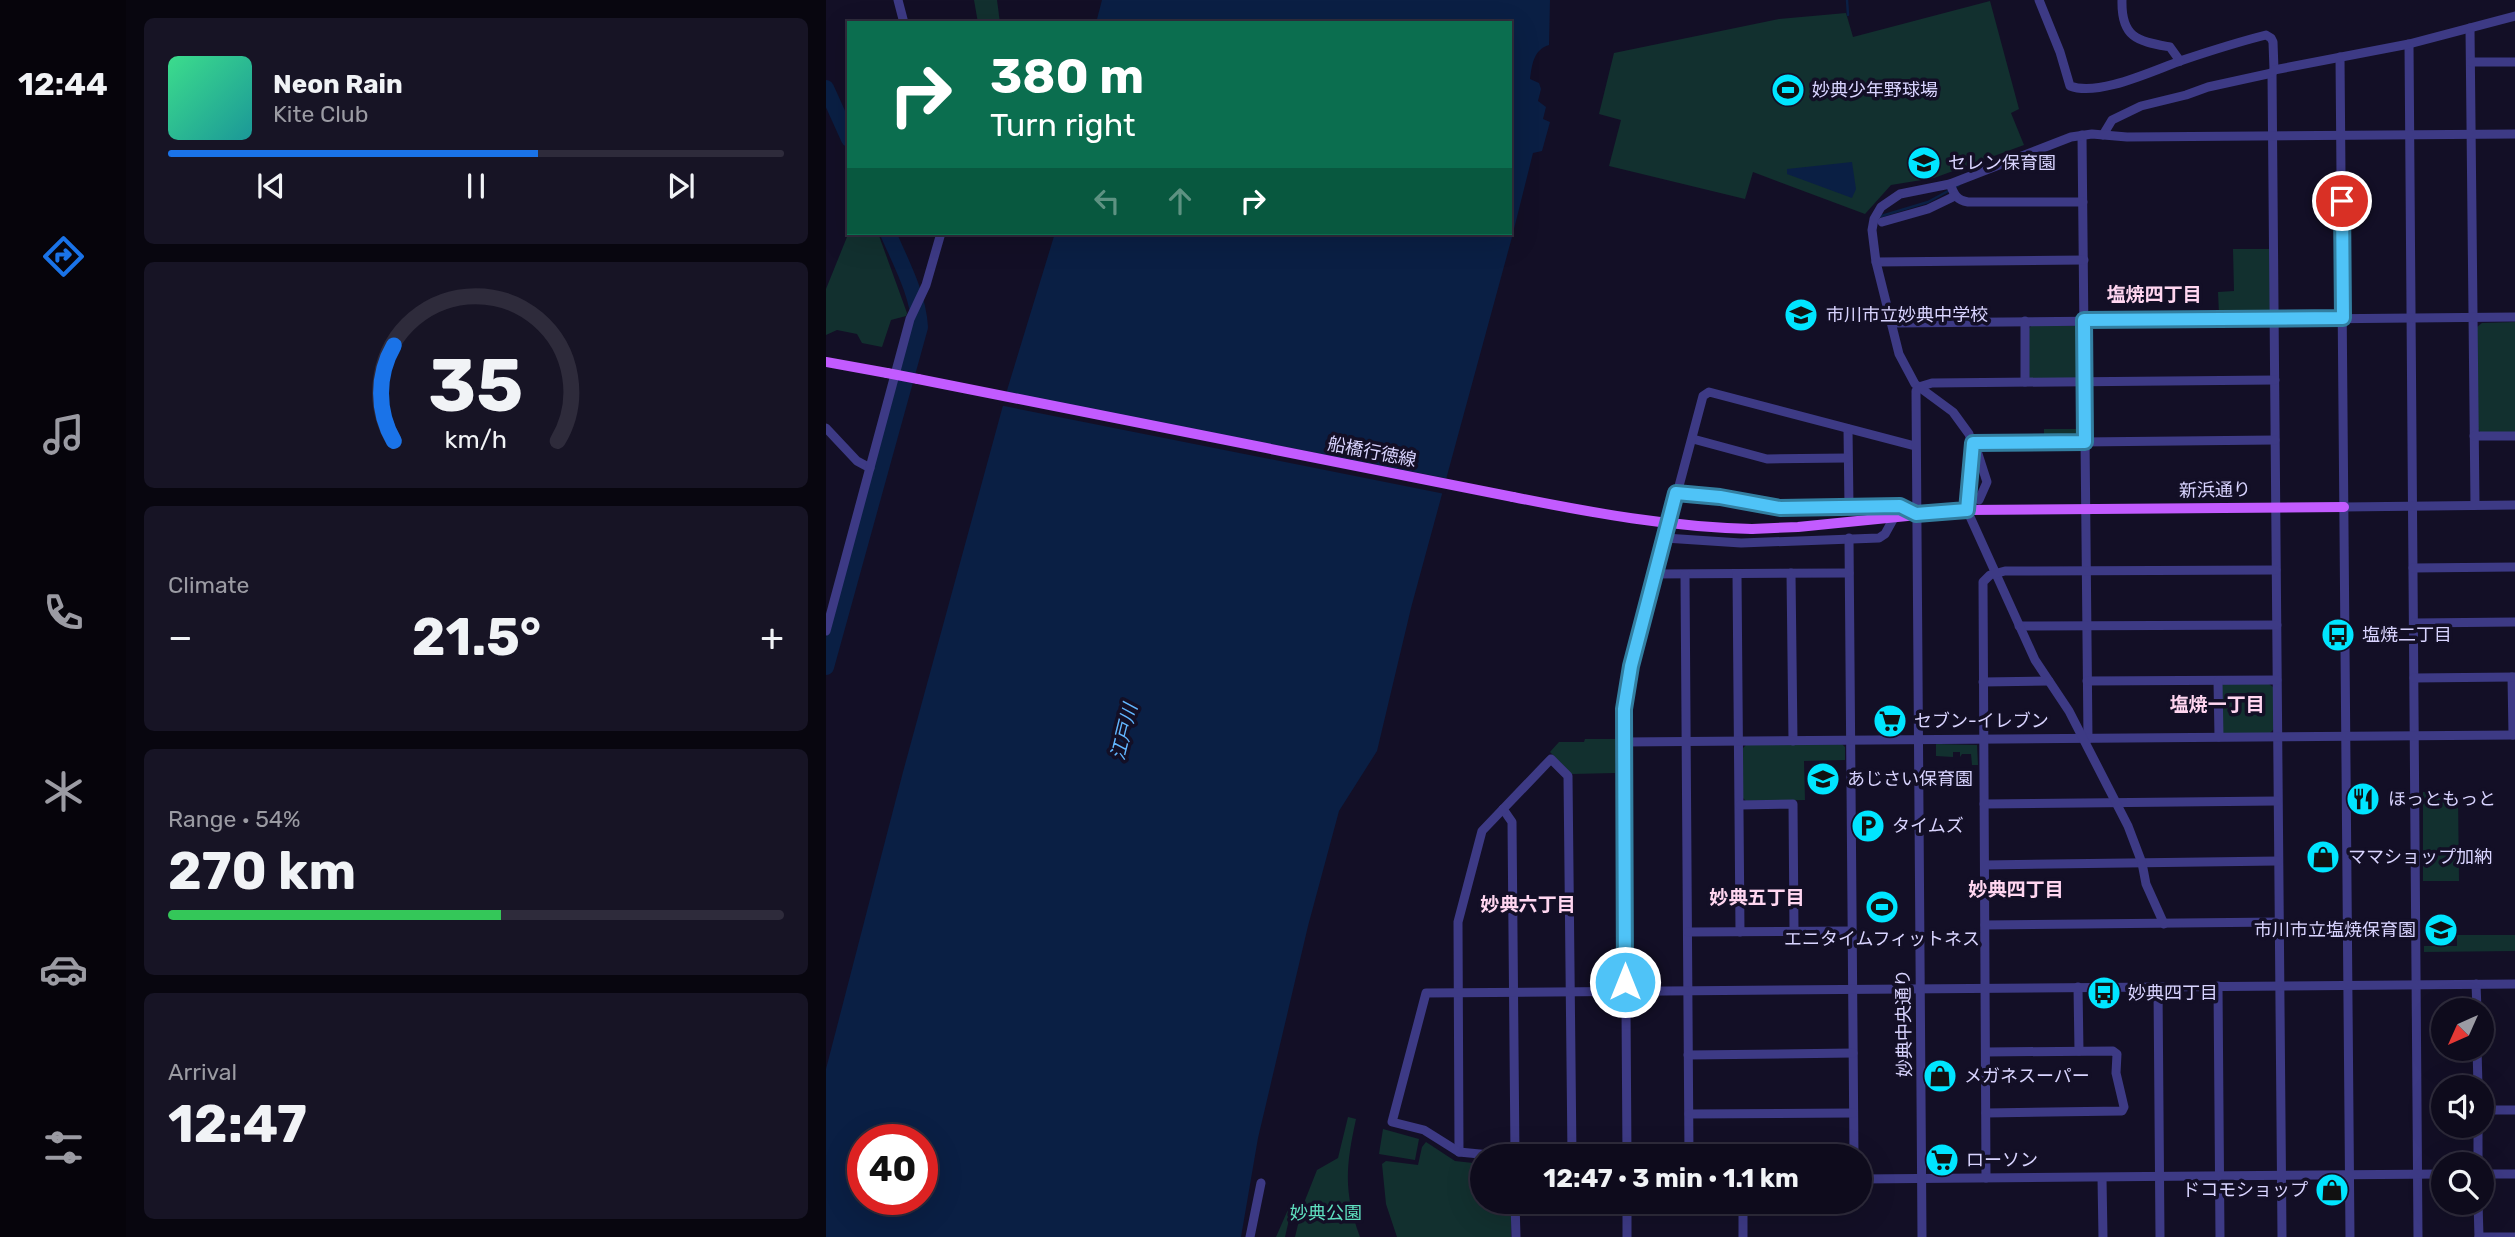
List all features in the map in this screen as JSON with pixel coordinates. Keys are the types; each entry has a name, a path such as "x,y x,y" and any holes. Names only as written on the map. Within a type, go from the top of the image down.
{"main road":[{"name":"船橋行徳線","path":"826,362 1595,514 1675,526 1752,529 1798,527 1916,514"},
{"name":"新浜通り","path":"1916,514 1967,510 2344,506"}],"street":[{"path":"898,0 903,21"},
{"path":"2039,0 2060,52 2070,86 2080,90 2160,71 2180,61 2266,35 2273,42 2282,1237"},
{"path":"2122,0 2123,18 2132,35 2141,42 2170,47 2180,61"},
{"path":"2103,135 2112,120 2141,106 2273,71 2409,44 2515,16"},
{"path":"2470,28 2475,505"},
{"path":"2409,44 2418,1237"},
{"path":"2340,57 2350,1237"},
{"path":"2471,62 2515,62"},
{"path":"1979,500 1987,482 1978,454 1964,425 1953,412 1911,380 1899,354 1876,262 1872,225 1885,202 1910,191 1950,184 2082,135 2127,137 2515,134"},
{"path":"2082,135 2087,626 2085,739"},
{"path":"1950,184 1960,201 2083,202"},
{"path":"1882,222 1928,209 1955,196"},
{"path":"826,631 912,312 930,273 940,235"},
{"path":"1876,262 2084,260"},
{"path":"1892,323 2515,317"},
{"path":"2025,321 2025,382"},
{"path":"1919,388 1932,383 2274,380"},
{"name":"妙典中央通り","path":"1919,388 1915,394 1915,446 1923,1237"},
{"path":"1627,1144 1624,709 1631,666 1703,396 1709,392 1915,446"},
{"path":"826,428 857,461 870,468"},
{"path":"1848,429 1849,507"},
{"path":"2474,436 2515,436"},
{"path":"1692,439 1767,459 1847,458"},
{"path":"1974,447 2085,442 2275,440"},
{"path":"1974,447 1967,510 2035,660 2085,739 2114,803 2128,826 2147,884 2164,924"},
{"path":"1676,493 1720,497 1780,508 1900,506 1916,514"},
{"name":"新浜通り","path":"2344,506 2515,505"},
{"path":"1665,538 1741,544 1882,537 1895,516"},
{"path":"1849,538 1854,1144"},
{"path":"2413,568 2515,567"},
{"path":"1986,1178 1982,588 1986,578 1994,573 2276,570"},
{"path":"1791,573 1793,741"},
{"path":"1655,574 1849,573"},
{"path":"1737,574 1740,932"},
{"path":"1685,575 1689,1144"},
{"path":"2414,623 2515,622"},
{"path":"2019,626 2277,625"},
{"path":"1623,743 2514,735 2514,677 2414,678"},
{"path":"2087,681 2277,680"},
{"path":"1983,682 2049,681"},
{"path":"2218,681 2219,737"},
{"path":"1460,1152 1458,922 1482,831 1551,758 1568,776 1572,1144"},
{"path":"1984,804 2277,801"},
{"path":"1740,805 1793,804 1794,931"},
{"path":"1503,809 1512,822 1513,1144"},
{"path":"1985,865 2278,861"},
{"path":"1985,925 2279,922"},
{"path":"1688,932 1852,931"},
{"path":"2476,984 2477,998"},
{"path":"1470,1153 1460,1152 1424,1130 1392,1122 1426,993 2515,984"},
{"path":"2218,986 2220,1237"},
{"path":"2078,987 2079,1051"},
{"path":"2158,987 2160,1237"},
{"path":"1986,1052 2113,1051 2116,1054 2116,1073 2124,1107 2122,1111 1986,1113"},
{"path":"1688,1055 1853,1054"},
{"path":"2494,1110 2515,1110"},
{"path":"1689,1114 1853,1113"},
{"path":"1872,1179 2431,1174"},
{"path":"2494,1174 2515,1174"},
{"path":"2102,1178 2103,1237"},
{"path":"1250,1237 1261,1183"},
{"path":"1515,1214 1516,1237"},
{"path":"1627,1214 1627,1237"},
{"path":"1743,1214 1743,1237"},
{"path":"2478,1215 2479,1237 2515,1237"}],"green space":[{"path":"974,0 997,0 1000,21 978,21"},
{"path":"1990,1 2019,109 2011,113 2024,145 1934,178 1891,185 1865,214 1753,172 1745,199 1609,166 1621,120 1599,114 1614,53 1779,19 1846,13 1853,37"},
{"path":"848,235 879,235 907,313 906,316 891,320 882,347 862,343 857,334 837,330 826,335 826,289"},
{"path":"2233,249 2270,249 2271,310 2268,313 2219,314 2218,292 2234,291"},
{"path":"2515,322 2515,432 2480,432 2477,327 2482,323"},
{"path":"2031,326 2077,326 2081,330 2079,379 2031,379 2027,376 2028,330"},
{"path":"2044,429 2082,429 2082,437 2079,440 2044,439"},
{"path":"2223,684 2269,684 2273,687 2274,729 2270,733 2223,734 2220,687"},
{"path":"1585,739 1615,739 1615,773 1572,774 1550,752 1559,742 1584,742"},
{"path":"1842,744 1845,747 1845,760 1804,761 1805,800 1746,801 1743,798 1743,748 1746,745"},
{"path":"1936,744 1977,745 1978,765 1972,765 1971,754 1962,754 1960,757 1960,752 1953,752 1953,757 1936,756"},
{"path":"2423,792 2453,792 2458,796 2459,881 2423,881"},
{"path":"2457,935 2515,935 2515,951 2424,952 2424,946 2457,946"},
{"name":"妙典公園","path":"1348,1117 1356,1119 1348,1178 1351,1206 1360,1237 1295,1237 1302,1208 1317,1170 1338,1158"},
{"path":"1383,1129 1419,1139 1415,1160 1379,1154"},
{"name":"妙典公園","path":"1426,1142 1455,1161 1470,1163 1470,1214 1511,1214 1511,1237 1397,1237 1386,1204 1382,1164 1386,1161 1418,1165 1422,1147"},
{"path":"1293,1202 1285,1237 1276,1237 1290,1205"}],"water":[{"name":"江戸川","path":"1102,0 1550,0 1549,45 1536,54 1530,79 1539,83 1541,89 1538,101 1546,107 1543,119 1550,122 1542,151 1533,153 1512,237 1411,608 1377,751 1339,811 1308,926 1258,1138 1241,1237 826,1237 826,1069 903,772 1008,387 1054,235 1512,235 1512,21 1097,21"},
{"path":"1852,162 1856,189 1852,198 1787,174 1787,169"}],"pier":[{"path":"1003,392 1449,479 1445,494 999,405"}],"waterway":[{"path":"1847,0 1848,15"},
{"path":"826,88 847,135"},
{"path":"1878,217 1928,202 1959,185"},
{"path":"826,667 920,327 912,291 889,235"}],"place":[{"name":"妙典少年野球場","path":"1788,90"},
{"name":"セレン保育園","path":"1924,163"},
{"name":"市川市立妙典中学校","path":"1801,315"},
{"name":"塩焼二丁目","path":"2338,635"},
{"name":"セブン-イレブン","path":"1890,721"},
{"name":"あじさい保育園","path":"1823,779"},
{"name":"ほっともっと","path":"2363,799"},
{"name":"タイムズ","path":"1868,826"},
{"name":"ママショップ加納","path":"2323,857"},
{"name":"エニタイムフィットネス","path":"1882,907"},
{"name":"市川市立塩焼保育園","path":"2441,930"},
{"name":"妙典四丁目","path":"2104,993"},
{"name":"メガネスーパー","path":"1940,1076"},
{"name":"ローソン","path":"1942,1160"},
{"name":"ドコモショップ","path":"2332,1190"}],"district":[{"name":"塩焼四丁目","path":"2154,294"},
{"name":"塩焼一丁目","path":"2217,704"},
{"name":"妙典四丁目","path":"2016,889"},
{"name":"妙典五丁目","path":"1757,897"},
{"name":"妙典六丁目","path":"1528,904"}],"route":[{"path":"1625,982 1624,709 1631,666 1676,493 1720,497 1780,508 1900,506 1916,514 1967,510 1973,443 2085,442 2084,320 2343,318 2342,201"}]}
